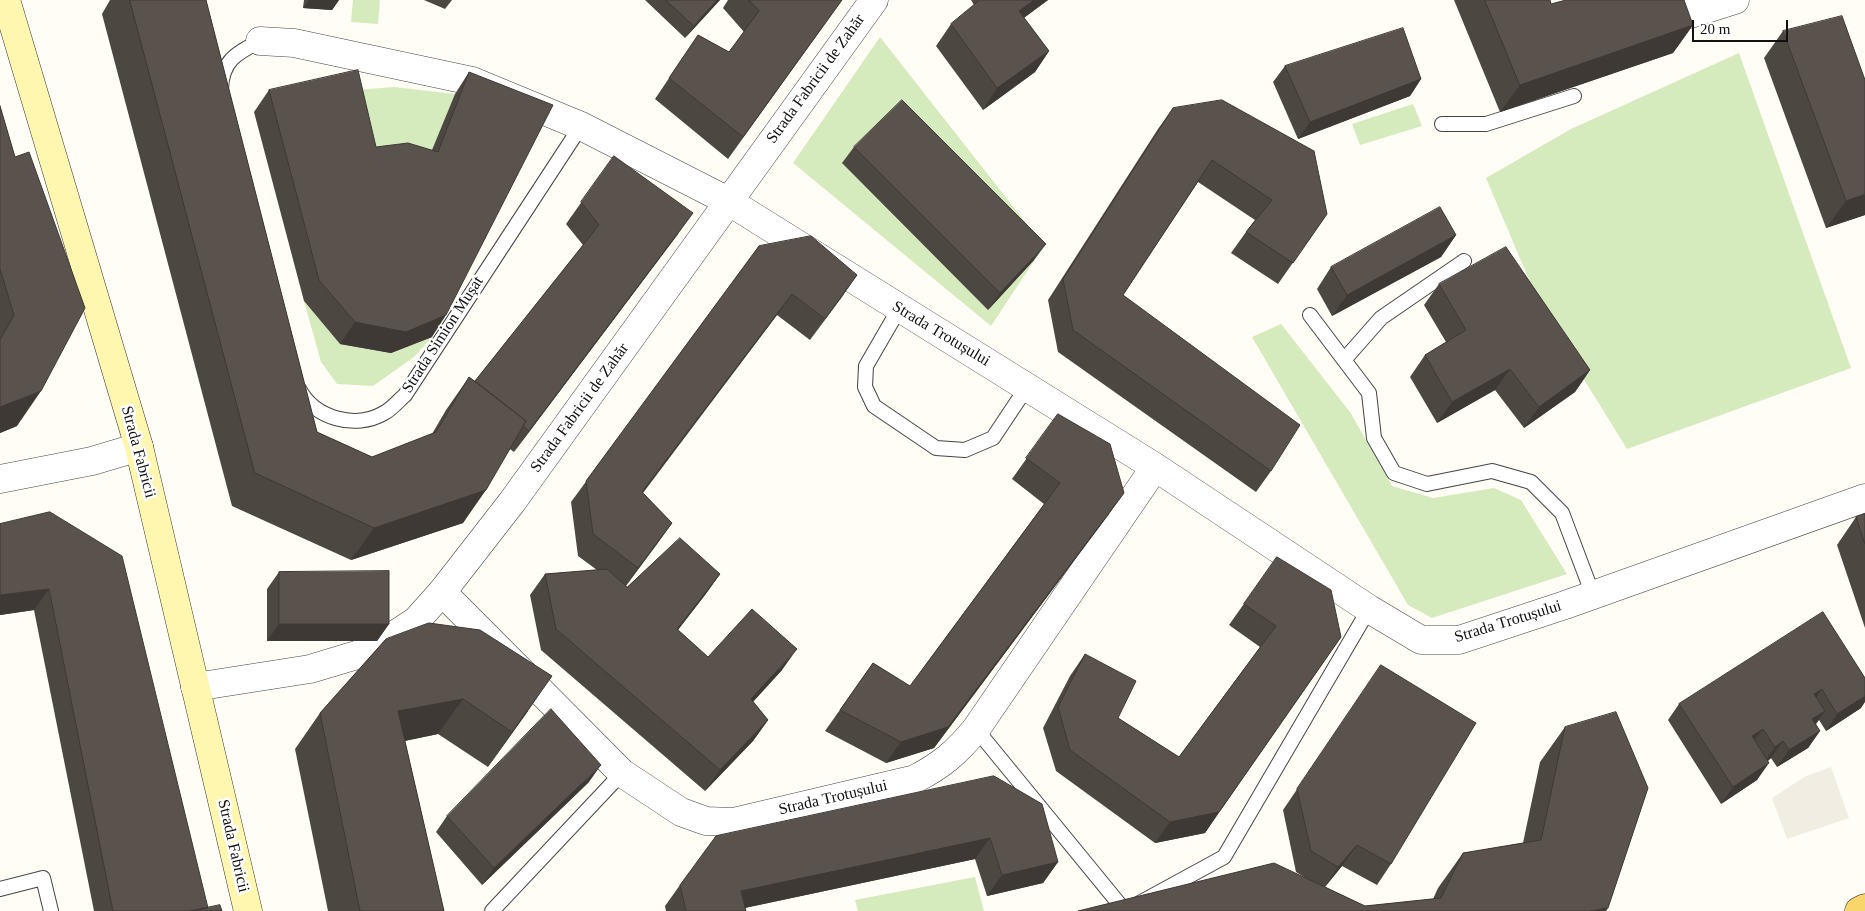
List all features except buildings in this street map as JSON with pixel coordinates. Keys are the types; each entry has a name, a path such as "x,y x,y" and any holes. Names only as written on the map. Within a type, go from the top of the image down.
{"main road":[{"name":"Strada Fabricii","path":"6,0 139,448 248,911"},
{"path":"1859,911 1865,908"}],"street":[{"name":"Strada Fabricii de Zahăr","path":"195,687 310,669 370,651 416,621 442,592 512,502 874,0"},
{"path":"1686,0 1691,14 1735,0"},
{"path":"260,41 303,44 472,81 581,126 728,201"},
{"name":"Strada Trotușului","path":"728,201 1155,467 1369,609 1421,640 1459,640 1593,595 1865,498"},
{"path":"0,479 92,461 139,448"},
{"name":"Strada Trotușului","path":"442,592 622,773 681,812 706,821 733,822 914,779 939,767 955,754 976,730 1155,467"}],"lane":[{"path":"220,104 221,79 232,56 260,41"},
{"path":"1442,124 1486,124 1574,96"},
{"name":"Strada Simion Mușat","path":"292,371 306,402 325,415 359,422 384,413 405,395 581,126"},
{"path":"1344,360 1381,318 1464,261"},
{"path":"899,309 866,366 865,387 874,406 936,448 965,450 993,438 1027,387"},
{"path":"1310,315 1368,393 1374,438 1394,472 1427,484 1492,472 1531,482 1562,512 1593,595"},
{"path":"976,730 1125,911 1224,857 1369,609"},
{"path":"492,911 622,773"},
{"path":"0,889 43,878 51,911"}],"green space":[{"path":"353,0 380,0 378,24 351,22"},
{"path":"880,37 1044,246 991,326 793,163"},
{"path":"1739,53 1851,368 1627,449 1543,313 1486,178 1571,129"},
{"path":"394,87 455,94 423,174 362,168 343,91"},
{"path":"1413,104 1422,126 1360,145 1352,124"},
{"path":"304,301 340,344 391,353 432,337 414,357 373,386 337,384 321,362"},
{"path":"1281,324 1350,412 1392,486 1433,498 1494,488 1521,500 1567,574 1432,618 1408,605 1252,337"},
{"path":"975,877 984,911 858,911 855,900"}],"shaded area":[{"path":"1831,767 1849,818 1787,839 1772,798 1806,776"}]}
